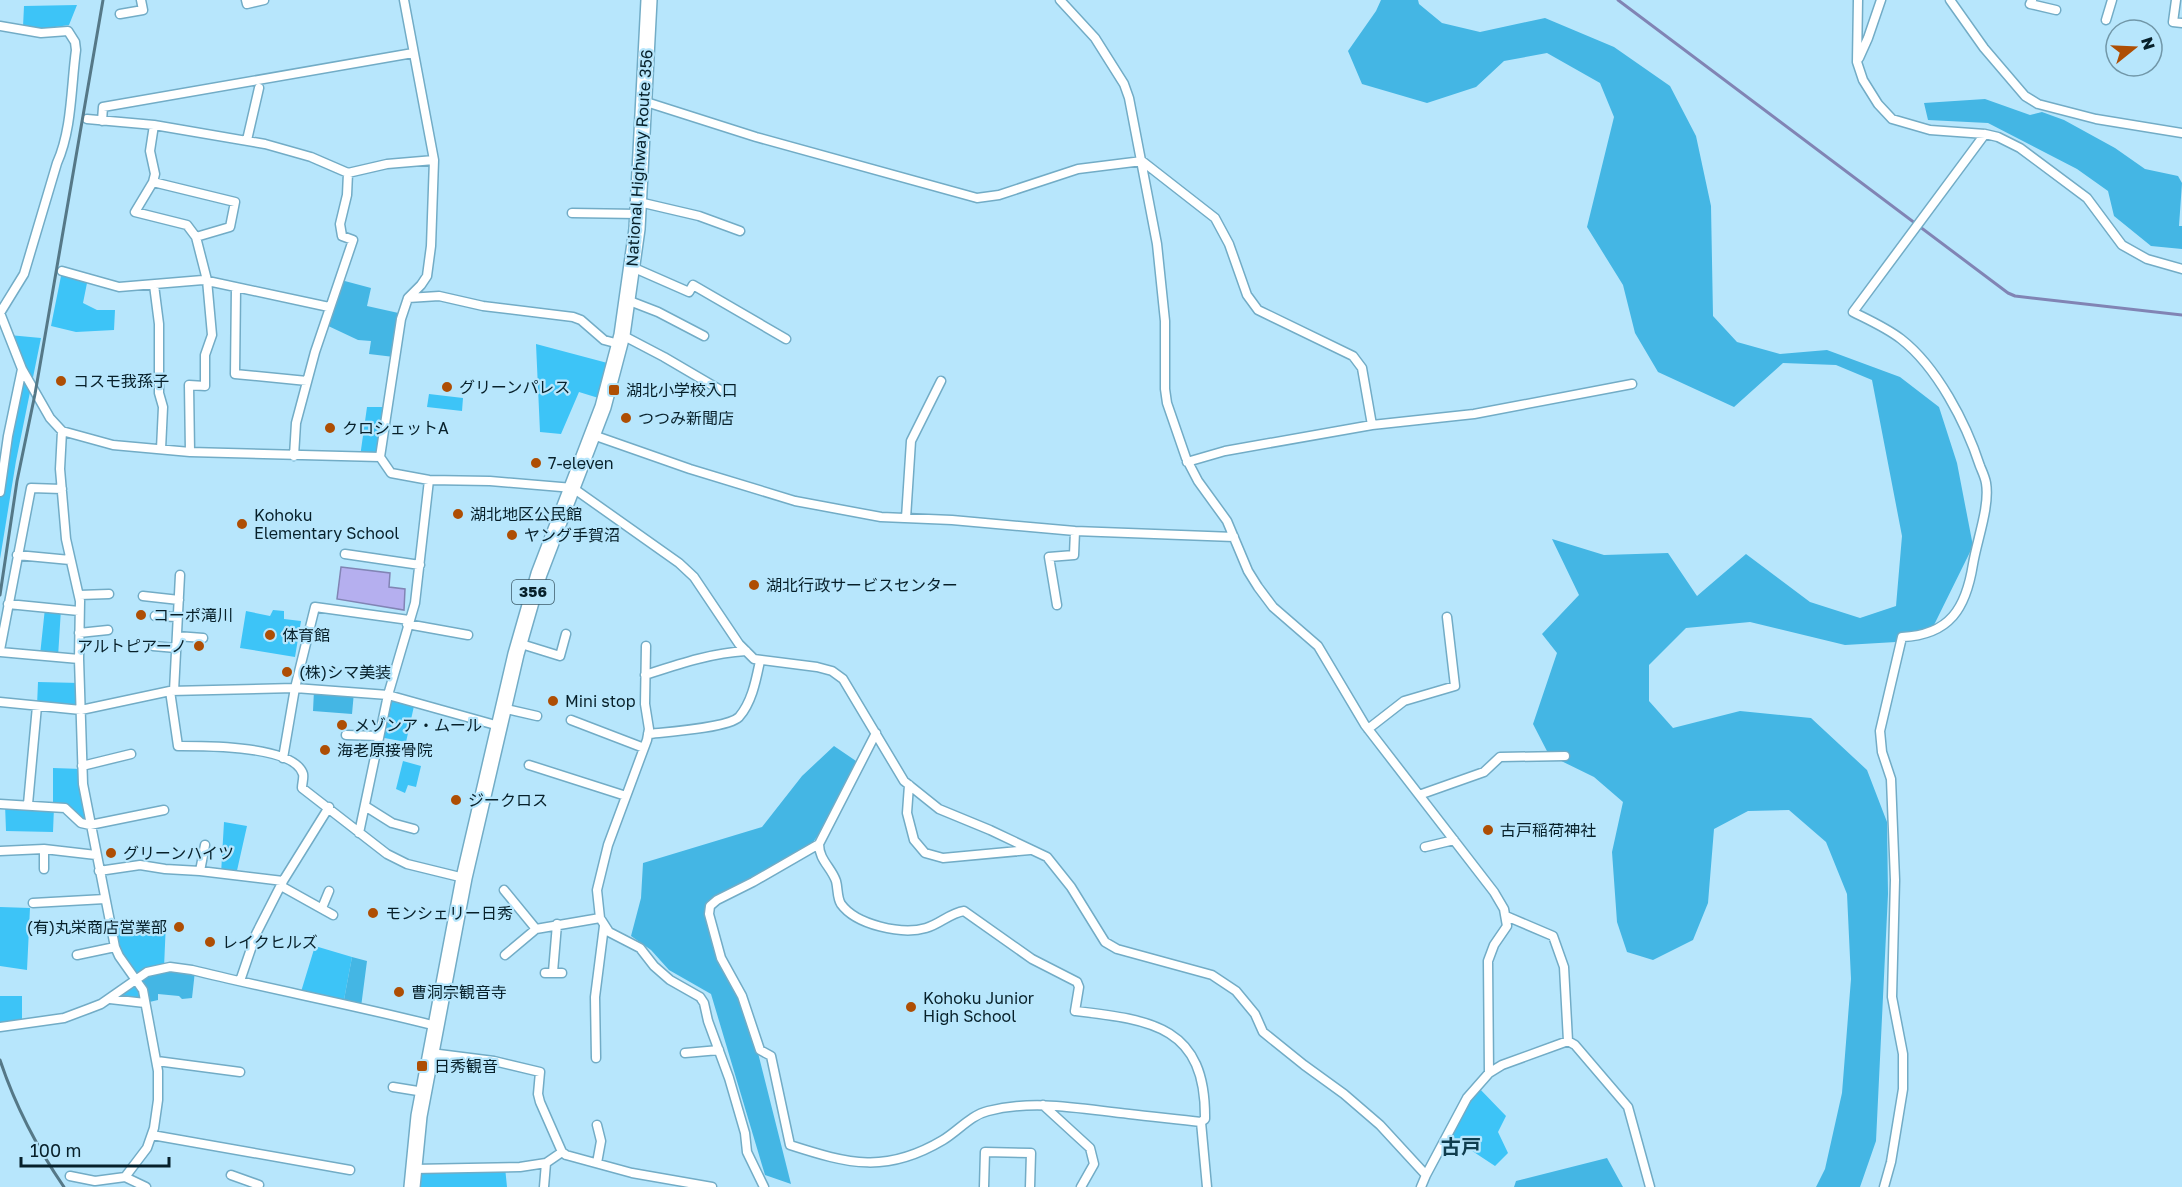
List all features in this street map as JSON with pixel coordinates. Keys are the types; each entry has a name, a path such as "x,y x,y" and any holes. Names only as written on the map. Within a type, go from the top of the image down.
{"highway":[{"name":"National Highway Route 356","path":"412,1187 424,1092 436,1026 464,878 502,708 539,574 603,407 620,340 632,267 638,208 649,0"}],"street":[{"path":"120,14 143,10 141,0"},
{"path":"246,0 247,4 264,0"},
{"path":"404,0 434,160 431,246 427,276 408,298 401,319 380,457 391,473 429,480 490,481 573,488 679,563 694,577 739,644 754,659 817,667 832,671 843,679 904,781 939,809 1047,857 1071,887 1105,942 1117,948 1212,975 1236,991 1255,1014 1263,1032 1344,1094 1380,1125 1426,1175"},
{"path":"1059,0 1095,38 1124,84 1134,117 1161,279 1167,403 1187,462 1227,521 1248,570 1258,587 1273,607 1318,646 1368,729 1494,892 1506,916 1507,926 1494,945 1488,961 1489,1073"},
{"path":"1858,0 1857,62 1863,80 1878,104 1892,119 1930,130 1985,134 1998,137 2020,148 2087,198 2122,245 2148,259 2182,268"},
{"path":"1857,62 1881,0"},
{"path":"1950,0 1984,48 2025,96 2038,104 2096,119 2182,133"},
{"path":"2031,0 2030,4 2056,10"},
{"path":"2107,18 2112,0"},
{"path":"2176,0 2173,22 2182,23"},
{"path":"0,26 35,32 68,31 75,42 69,122 64,146 24,274 0,313 22,369 50,418 62,431 113,445 190,452 380,457"},
{"path":"102,121 103,107 413,53"},
{"path":"247,140 259,88"},
{"path":"643,101 756,137 977,198 999,195 1078,169 1142,161 1215,218 1229,244 1247,296 1258,310 1353,356 1362,368 1372,425"},
{"path":"87,119 154,125 247,140 311,157 348,173 387,164 434,160"},
{"path":"154,125 150,151 155,174 153,182 135,212 187,225 196,237 207,280 212,334 205,355 205,386 189,385 190,452"},
{"path":"1884,1187 1903,1089 1903,1054 1892,997 1895,880 1891,780 1882,752 1880,731 1902,637 1920,636 1936,630 1956,614 1970,588 1985,505 1986,483 1973,443 1945,390 1901,339 1853,312 1985,134"},
{"path":"294,456 296,423 307,381 329,307 341,280 353,240 342,236 340,224 347,195 348,173"},
{"path":"153,182 235,202 231,227 196,237"},
{"path":"572,213 638,208 699,216 740,231"},
{"path":"632,267 689,292 693,285 786,339"},
{"path":"62,271 119,287 207,280 329,307"},
{"path":"154,285 159,324 159,393 163,407 161,449"},
{"path":"236,288 235,374 307,381"},
{"path":"408,298 439,297 483,306 573,317 581,320 604,340 620,340 664,357 722,391"},
{"path":"627,300 658,312 704,336"},
{"path":"0,492 7,441 22,369"},
{"path":"906,518 911,441 941,381"},
{"path":"1187,462 1224,451 1372,425 1474,414 1632,384"},
{"path":"62,431 60,469 66,539 79,595 82,766 90,825 115,947 143,990 157,1061 158,1100 152,1135 147,1148 125,1177"},
{"path":"593,435 690,469 795,501 881,517 1075,531 1234,537"},
{"path":"359,833 388,695 415,603 429,480"},
{"path":"62,489 31,489 0,651 79,659"},
{"path":"1057,605 1049,557 1074,555 1075,531"},
{"path":"345,554 420,565"},
{"path":"17,555 70,560"},
{"path":"180,575 172,691 178,746 256,750 283,758 299,768 303,775 302,788 387,854 407,864 464,878"},
{"path":"79,595 109,594"},
{"path":"142,596 179,600"},
{"path":"8,604 79,611"},
{"path":"283,758 295,688 315,607 408,622 468,635"},
{"path":"154,616 178,617"},
{"path":"1368,729 1404,701 1455,686 1447,617"},
{"path":"79,633 108,630"},
{"path":"518,644 560,656 566,634"},
{"path":"177,636 204,638"},
{"path":"153,646 176,648"},
{"path":"596,1058 595,996 602,922 597,890 608,844 648,734 645,704 646,646"},
{"path":"645,675 722,652 746,651"},
{"path":"648,734 722,725 737,719 755,687 760,661"},
{"path":"0,702 81,710 172,691 295,688 388,695 499,726"},
{"path":"28,804 37,706"},
{"path":"502,708 537,716"},
{"path":"571,720 644,748"},
{"path":"876,733 819,844 819,855 837,882 839,902 848,911 865,921 911,932 929,927 955,912 964,911 1032,959 1077,982 1079,987 1075,1011 1117,1016 1165,1030 1191,1053 1197,1064 1205,1096 1205,1119 1201,1122"},
{"path":"346,735 379,736"},
{"path":"82,766 131,754"},
{"path":"1419,795 1484,772 1500,757 1565,756"},
{"path":"546,770 548,761"},
{"path":"530,765 626,796"},
{"path":"909,785 907,813 914,840 925,853 943,858 1032,850"},
{"path":"0,804 65,808 81,823 90,825 164,810"},
{"path":"365,806 392,823 414,829"},
{"path":"240,981 256,934 282,884 329,807"},
{"path":"1425,847 1454,840"},
{"path":"819,844 717,900 710,906 709,914 721,958 742,996 760,1050 771,1056 790,1145 834,1159 856,1163 899,1159 927,1149 986,1111 1043,1105 1201,1122"},
{"path":"200,871 205,845"},
{"path":"0,851 44,849 96,855"},
{"path":"44,849 44,869"},
{"path":"99,871 140,865 200,871 282,884 333,915"},
{"path":"504,890 536,929"},
{"path":"322,908 329,891"},
{"path":"33,903 105,899"},
{"path":"1506,916 1553,936 1564,967 1568,1041"},
{"path":"505,955 536,929 557,924 602,922"},
{"path":"602,922 609,932 640,948 654,966 670,980 700,997 704,1003 745,1133 747,1152 764,1187"},
{"path":"554,972 557,924"},
{"path":"76,956 115,947"},
{"path":"0,1027 64,1018 101,1004 147,972 170,967 382,1012 436,1026"},
{"path":"110,999 146,1003"},
{"path":"1421,1187 1467,1098 1489,1073 1502,1065 1568,1041 1575,1045 1628,1107 1650,1187"},
{"path":"685,1053 719,1050"},
{"path":"431,1053 494,1061 540,1072 538,1094 540,1102 562,1152 566,1155 632,1173 712,1187"},
{"path":"157,1061 240,1072"},
{"path":"393,1087 424,1092"},
{"path":"1043,1105 1090,1148 1094,1164 1081,1187"},
{"path":"1201,1122 1207,1187"},
{"path":"597,1125 600,1141 597,1163"},
{"path":"152,1135 350,1170"},
{"path":"413,1169 520,1167 546,1162 562,1152"},
{"path":"984,1187 985,1152 1031,1154 1030,1187"},
{"path":"544,1187 546,1162"},
{"path":"231,1175 259,1185 258,1187"},
{"path":"70,1176 95,1181 125,1177 146,1187"}],"shaded area":[{"path":"1381,0 1418,0 1419,4 1442,23 1480,32 1545,18 1614,47 1670,86 1696,136 1711,206 1713,316 1737,342 1780,354 1827,350 1900,377 1939,407 1957,463 1973,546 1933,627 1896,642 1845,645 1750,622 1686,628 1649,665 1649,701 1673,728 1740,711 1811,718 1867,770 1887,822 1888,894 1876,1141 1860,1187 1816,1187 1825,1169 1842,1093 1851,979 1847,894 1826,842 1789,810 1748,811 1714,829 1708,903 1693,940 1653,960 1627,952 1617,922 1612,852 1623,802 1594,777 1549,755 1533,724 1557,653 1542,634 1579,595 1552,539 1604,555 1668,553 1697,596 1746,554 1810,602 1860,618 1896,606 1902,536 1872,380 1836,365 1783,363 1734,407 1658,372 1635,333 1623,285 1587,227 1614,117 1600,83 1547,53 1504,61 1476,87 1427,103 1362,84 1348,51"},
{"path":"77,5 69,25 42,29 23,27 24,6"},
{"path":"1985,99 2030,115 2042,112 2064,120 2115,148 2145,169 2178,176 2182,183 2179,226 2182,226 2182,249 2151,246 2114,216 2108,191 2077,169 1988,123 1928,120 1924,103"},
{"path":"62,271 88,278 83,303 97,310 115,310 114,330 76,332 51,326"},
{"path":"341,280 371,288 367,306 403,314 394,357 369,354 371,341 358,340 324,324"},
{"path":"9,335 41,338 16,461 0,559 0,492 22,369"},
{"path":"536,344 615,365 605,400 579,392 561,434 540,432"},
{"path":"429,394 463,398 462,411 427,407"},
{"path":"367,407 387,407 380,457 360,457"},
{"path":"341,567 390,573 389,587 405,589 404,610 337,599"},
{"path":"45,608 61,609 58,657 40,655"},
{"name":"体育館","path":"273,610 284,611 284,619 301,621 295,657 240,648 246,611 270,616"},
{"path":"38,682 80,683 81,710 37,706"},
{"path":"314,690 354,692 352,714 313,711"},
{"path":"388,695 414,706 406,742 379,737"},
{"path":"834,746 856,761 821,831 809,848 713,905 709,924 753,1033 791,1184 765,1175 711,994 669,970 651,950 631,936 641,898 643,863 762,827 802,776"},
{"path":"403,761 421,766 416,787 408,785 405,793 396,789"},
{"path":"53,768 82,769 90,825 65,808 54,807 53,832 6,831 5,804 53,806"},
{"path":"224,822 247,826 236,875 221,874"},
{"path":"0,907 30,908 27,970 0,966"},
{"path":"166,921 164,968 145,1003 110,999 136,980 119,956 111,927"},
{"path":"315,946 352,957 343,1005 300,995"},
{"path":"352,957 367,961 361,1007 343,1005"},
{"path":"158,969 195,971 192,998 182,999 179,996 158,994 158,1000 145,1003 136,980"},
{"path":"0,996 22,996 22,1024 0,1027"},
{"path":"1477,1086 1506,1116 1498,1132 1508,1153 1495,1166 1448,1135"},
{"path":"1607,1158 1623,1187 1514,1187 1516,1181"},
{"path":"505,1167 507,1187 412,1187 413,1169"}],"waterway":[{"path":"1618,0 2008,293 2015,296 2182,315"}],"railway":[{"path":"0,595 17,481 35,394 103,0"},
{"path":"0,1060 28,1126 64,1187"}],"place":[{"name":"コスモ我孫子","path":"61,381"},
{"name":"グリーンパレス","path":"447,387"},
{"name":"湖北小学校入口","path":"614,390"},
{"name":"つつみ新聞店","path":"626,418"},
{"name":"クロシェットA","path":"330,428"},
{"name":"7-eleven","path":"536,463"},
{"name":"湖北地区公民館","path":"458,514"},
{"name":"Kohoku Elementary School","path":"242,524"},
{"name":"ヤング手賀沼","path":"512,535"},
{"name":"湖北行政サービスセンター","path":"754,585"},
{"name":"コーポ滝川","path":"141,615"},
{"name":"体育館","path":"270,635"},
{"name":"アルトピアーノ","path":"199,646"},
{"name":"(株)シマ美装","path":"287,672"},
{"name":"Mini stop","path":"553,701"},
{"name":"メゾンア・ムール","path":"342,725"},
{"name":"海老原接骨院","path":"325,750"},
{"name":"ジークロス","path":"456,800"},
{"name":"古戸稲荷神社","path":"1488,830"},
{"name":"グリーンハイツ","path":"111,853"},
{"name":"モンシェリー日秀","path":"373,913"},
{"name":"(有)丸栄商店営業部","path":"179,927"},
{"name":"レイクヒルズ","path":"210,942"},
{"name":"曹洞宗観音寺","path":"399,992"},
{"name":"Kohoku Junior High School","path":"911,1007"},
{"name":"日秀観音","path":"422,1066"}],"district":[{"name":"古戸","path":"1461,1147"}]}
